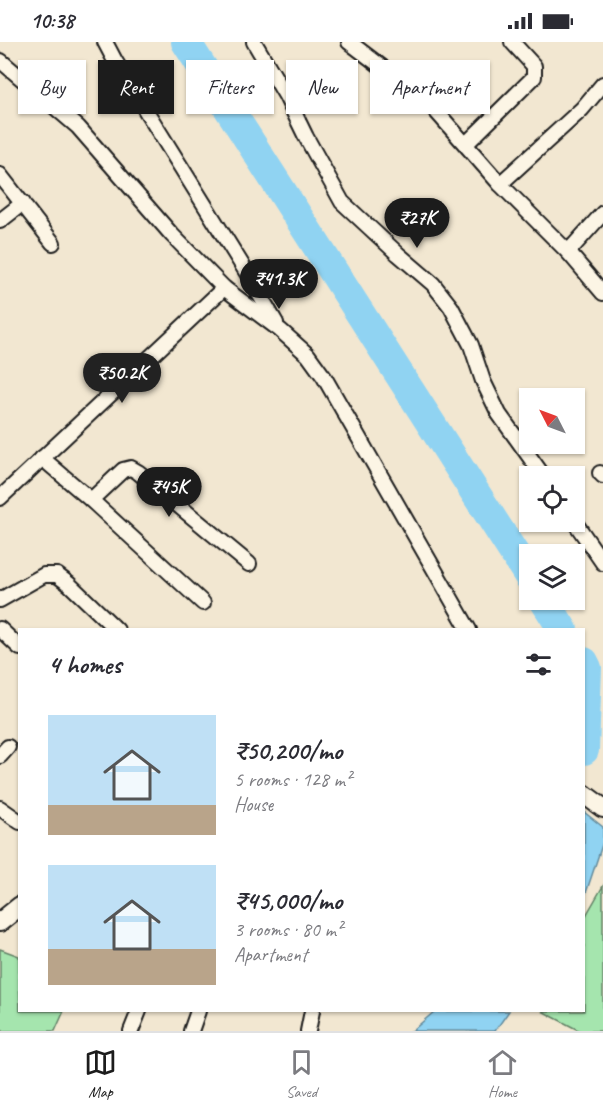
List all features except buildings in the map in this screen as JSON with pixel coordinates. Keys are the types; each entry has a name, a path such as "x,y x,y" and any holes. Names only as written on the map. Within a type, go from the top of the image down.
{"main road":[{"path":"585,795 603,808"},
{"path":"0,922 18,908"}],"street":[{"path":"105,42 280,330"},
{"path":"254,42 286,96 342,202 433,284 451,307 471,345 483,381 499,414 536,466"},
{"path":"349,42 428,102 500,184 568,252 603,292"},
{"path":"466,144 534,78 534,66 512,42"},
{"path":"0,61 78,127 172,236 224,288 280,330 308,356 324,377 468,628"},
{"path":"500,184 582,109 603,84"},
{"path":"0,175 53,243"},
{"path":"0,221 23,203"},
{"path":"568,252 603,213"},
{"path":"0,498 224,288"},
{"path":"42,458 203,603"},
{"path":"91,500 123,470 131,468 249,564"},
{"path":"582,532 603,563"},
{"path":"0,600 44,575 57,575 115,628"},
{"path":"0,629 18,646"},
{"path":"1,810 18,821"},
{"path":"131,1031 139,1012"},
{"path":"191,1031 198,1012"},
{"path":"308,1031 312,1012"}],"green space":[{"path":"603,886 603,1031 580,1031 544,1012 585,1012 585,917"},
{"path":"0,949 18,956 18,1012 64,1012 55,1031 3,1031 0,1029"}],"water":[{"path":"585,813 603,827 603,842 585,895"},
{"path":"434,1012 508,1012 495,1031 412,1031"}],"waterway":[{"path":"186,42 519,561"},
{"path":"550,610 562,628"},
{"path":"585,664 587,668 585,723"}]}
